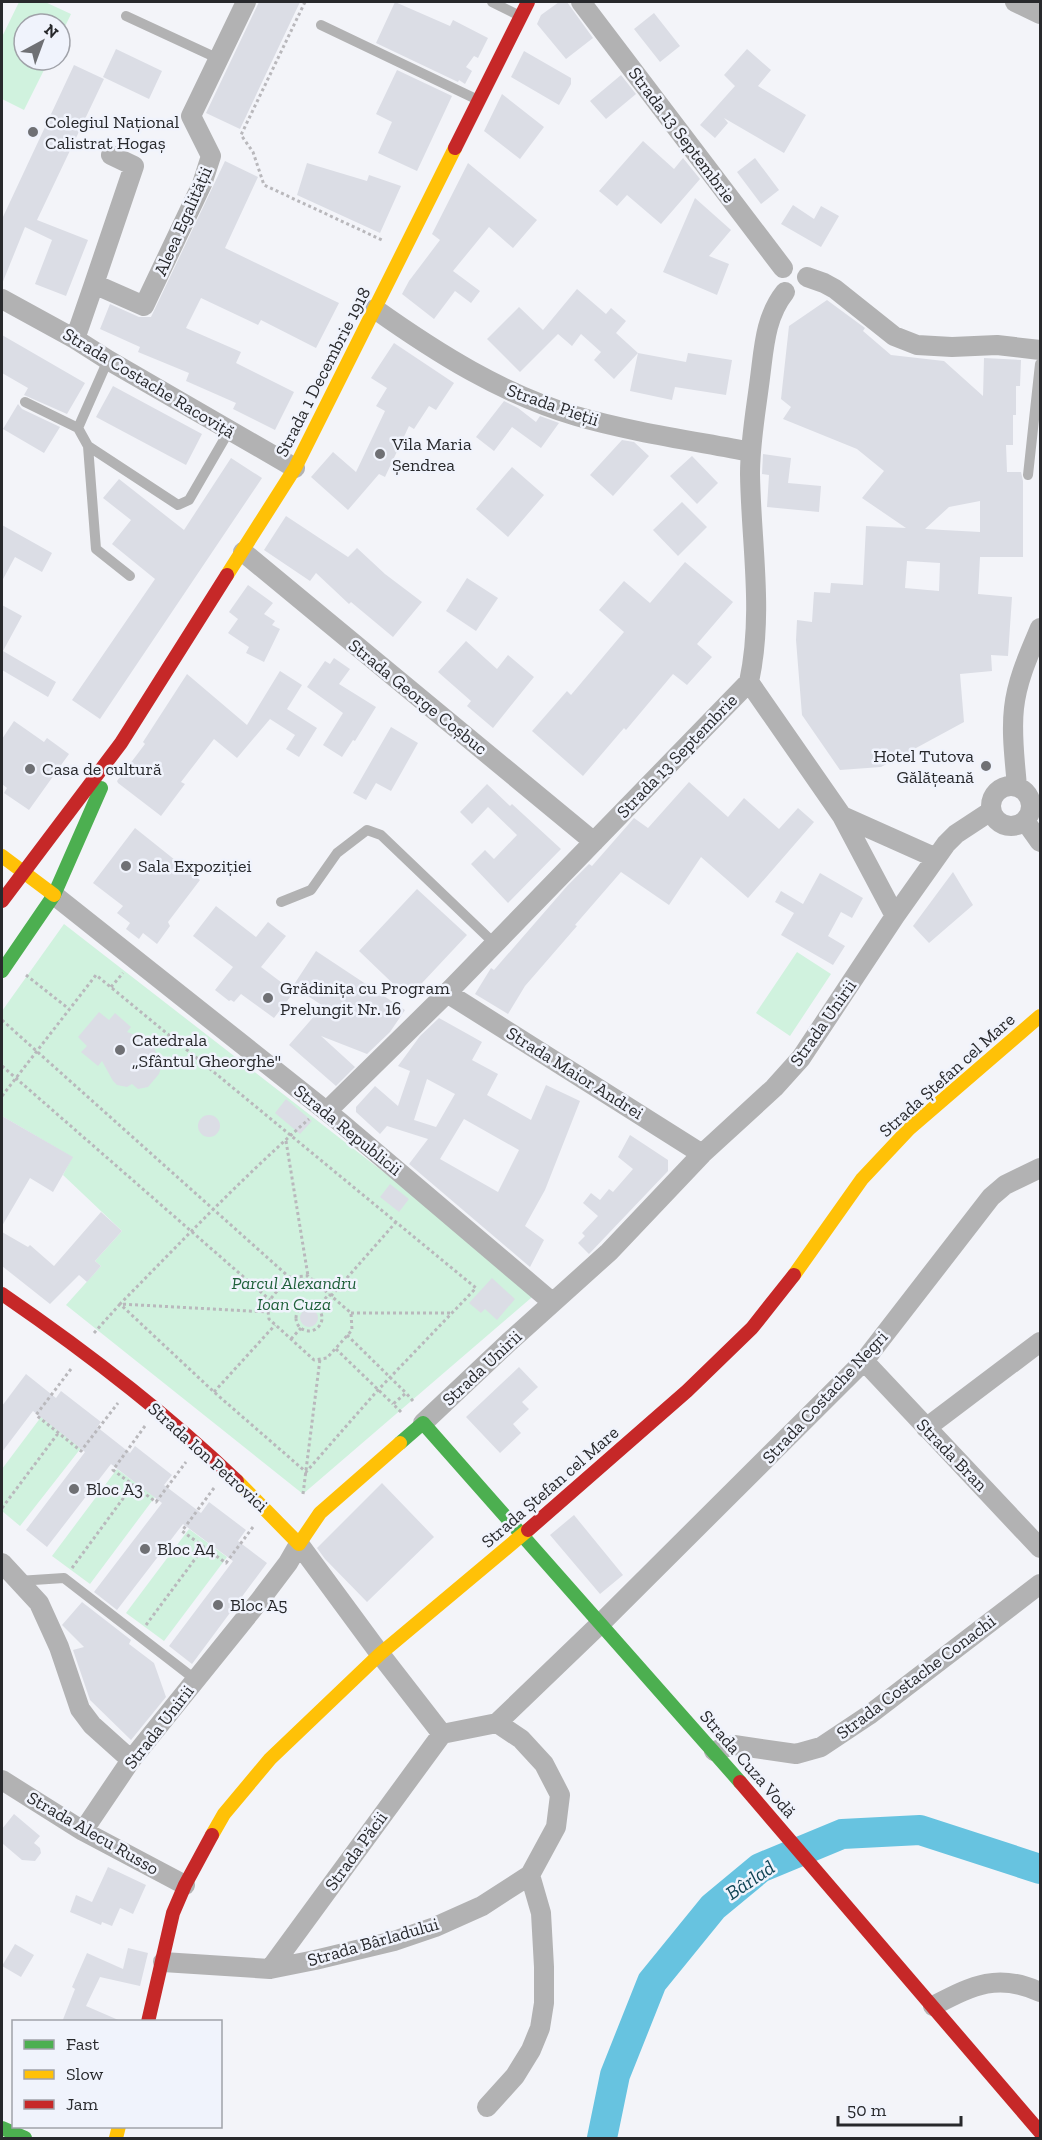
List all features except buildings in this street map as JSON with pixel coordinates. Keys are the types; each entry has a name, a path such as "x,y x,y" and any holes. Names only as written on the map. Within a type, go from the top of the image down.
{"main road":[{"name":"Strada 1 Decembrie 1918","path":"2,901 121,743 295,468 528,2"},
{"name":"Strada 1 Decembrie 1918","path":"5,966 54,896 121,743"},
{"path":"2,856 54,896"},
{"name":"Strada Ștefan cel Mare","path":"148,2020 173,1913 185,1885 224,1814 270,1759 380,1654 523,1535 687,1390 752,1328 791,1279 862,1179 909,1129 1041,1016"},
{"name":"Strada Ion Petrovici","path":"2,1294 130,1387 226,1470 299,1544"},
{"name":"Strada Cuza Vodă","path":"423,1424 714,1751 1041,2132"},
{"name":"Strada Unirii","path":"299,1544 321,1513 423,1424"},
{"path":"2,2128 24,2139"}],"street":[{"name":"Aleea Egalității","path":"94,285 144,306 202,184 211,156 191,116 246,2"},
{"name":"Strada 13 Septembrie","path":"581,2 783,268"},
{"path":"1016,2 1041,14"},
{"path":"75,339 134,166 111,154"},
{"path":"807,277 804,290 791,295 781,289 778,280 783,268 798,266 802,268 807,277 835,289 894,336 917,345 952,347 997,345 1041,350"},
{"name":"Strada 13 Septembrie","path":"327,1111 447,993 749,682 757,627 751,452 765,339 774,308 785,292"},
{"name":"Strada Costache Racoviță","path":"2,299 75,339 295,468"},
{"name":"Strada Pieții","path":"375,309 428,347 500,387 575,416 751,452"},
{"name":"Strada George Coșbuc","path":"243,552 594,842"},
{"path":"1017,787 1014,708 1024,668 1041,628"},
{"path":"749,682 842,816 895,916"},
{"path":"1005,787 1017,787 1023,790 1030,801 1029,815 1025,821 1012,826 1005,825 994,817 991,805 995,794 1005,787"},
{"name":"Strada Unirii","path":"423,1424 552,1302 571,1288 609,1252 702,1154 774,1088 801,1058 936,858 956,834 991,811"},
{"path":"842,816 936,858"},
{"path":"1025,821 1041,842"},
{"name":"Strada Republicii","path":"54,896 327,1111 552,1302"},
{"name":"Strada Maior Andrei","path":"447,993 702,1154"},
{"name":"Strada Costache Negri","path":"497,1723 601,1623 864,1361 991,1197 1005,1185 1041,1168"},
{"path":"926,1428 1041,1342"},
{"name":"Strada Bran","path":"864,1361 1041,1548"},
{"name":"Strada Unirii","path":"83,1831 131,1760 288,1563 299,1544"},
{"name":"Strada Ion Petrovici","path":"299,1544 442,1734"},
{"path":"2,1563 39,1603 49,1623 80,1709 92,1725 131,1760"},
{"name":"Strada Costache Conachi","path":"714,1751 734,1745 796,1754 821,1747 869,1715 1041,1584"},
{"path":"442,1734 497,1723"},
{"name":"Strada Bârladului","path":"163,1962 270,1969 394,1941 435,1927 482,1905 530,1875 556,1827 560,1795 544,1764 521,1739 497,1723"},
{"name":"Strada Păcii","path":"270,1969 442,1734"},
{"name":"Strada Alecu Russo","path":"2,1780 83,1831 185,1885"},
{"path":"487,2107 514,2076 531,2050 540,2028 544,2003 541,1913 530,1875"},
{"path":"933,2006 973,1986 1000,1982 1041,1992"}],"lane":[{"path":"492,2 521,16"},
{"path":"126,16 219,58"},
{"path":"321,25 479,100"},
{"path":"78,428 108,360"},
{"path":"1028,475 1041,364"},
{"path":"25,402 78,428 88,446 96,549 130,576"},
{"path":"88,446 178,505 189,500 229,431"},
{"path":"281,902 311,890 337,853 367,831 381,835 495,944"},
{"path":"18,1581 64,1578 196,1680"}],"path":[{"path":"305,2 241,135 253,152 264,185 404,251"},
{"path":"5,966 69,1009"},
{"path":"2,1096 96,975 476,1288 390,1377 306,1472"},
{"path":"2,1020 289,1277 308,1276"},
{"path":"2,1066 270,1300"},
{"path":"130,1387 81,1451 36,1415 82,1350 120,1304 213,1209 291,1135"},
{"path":"285,1140 308,1276 351,1313 451,1313"},
{"path":"317,1308 396,1222"},
{"path":"289,1277 267,1303 269,1319 314,1360 327,1358 352,1330 351,1313"},
{"path":"120,1304 268,1312"},
{"path":"120,1304 214,1392 306,1472"},
{"path":"307,1305 317,1308 322,1317 320,1325 309,1331 301,1328 296,1321 299,1309 307,1305"},
{"path":"214,1392 275,1324"},
{"path":"291,1339 301,1328"},
{"path":"347,1335 413,1401"},
{"path":"336,1349 401,1412"},
{"path":"303,1494 320,1359"},
{"path":"393,1404 406,1393"},
{"path":"157,1410 113,1470 156,1502 198,1446"},
{"path":"2,1508 58,1432"},
{"path":"226,1470 182,1531 226,1563 266,1508"},
{"path":"64,1578 133,1485"},
{"path":"138,1637 204,1547"}],"green space":[{"path":"19,2 45,2 67,12 14,12"},
{"path":"12,16 12,72 43,72 24,110 2,99 2,37"},
{"name":"Parcul Alexandru Ioan Cuza","path":"64,924 538,1292 303,1494 66,1305 101,1266 95,1261 122,1231 63,1175 72,1157 2,1116 2,1011"},
{"path":"797,952 831,974 790,1036 756,1013"},
{"path":"41,1417 81,1448 20,1526 2,1511 2,1469"},
{"path":"117,1469 155,1497 90,1584 52,1556"},
{"path":"189,1529 227,1557 164,1641 126,1613"}],"waterway":[{"name":"Bârlad","path":"602,2138 615,2075 652,1982 713,1907 760,1868 842,1834 920,1830 1040,1869"}],"traffic: fast":[{"path":"2,971 54,895 101,788"},
{"path":"400,1443 423,1423 740,1782"},
{"path":"2,2128 25,2138"}],"traffic: slow":[{"path":"227,575 295,468 455,148"},
{"path":"2,856 54,895"},
{"path":"794,1275 862,1179 909,1129 1040,1016"},
{"path":"237,1481 299,1544 320,1513 400,1443"},
{"path":"212,1835 224,1814 270,1759 380,1654 528,1530"},
{"path":"116,2138 118,2128"}],"traffic: jam":[{"path":"455,148 528,2"},
{"path":"2,901 121,743 227,575"},
{"path":"528,1530 687,1391 752,1328 794,1275"},
{"path":"2,1294 123,1383 181,1430 237,1481"},
{"path":"740,1782 1040,2132"},
{"path":"148,2020 173,1913 212,1835"}],"place":[{"name":"Colegiul Național Calistrat Hogaș","path":"33,132"},
{"name":"Vila Maria Șendrea","path":"380,454"},
{"name":"Hotel Tutova Gălățeană","path":"986,766"},
{"name":"Casa de cultură","path":"30,769"},
{"name":"Sala Expoziției","path":"126,866"},
{"name":"Grădinița cu Program Prelungit Nr. 16","path":"268,998"},
{"name":"Catedrala „Sfântul Gheorghe\"","path":"120,1050"},
{"name":"Bloc A3","path":"74,1489"},
{"name":"Bloc A4","path":"145,1549"},
{"name":"Bloc A5","path":"218,1605"}]}
